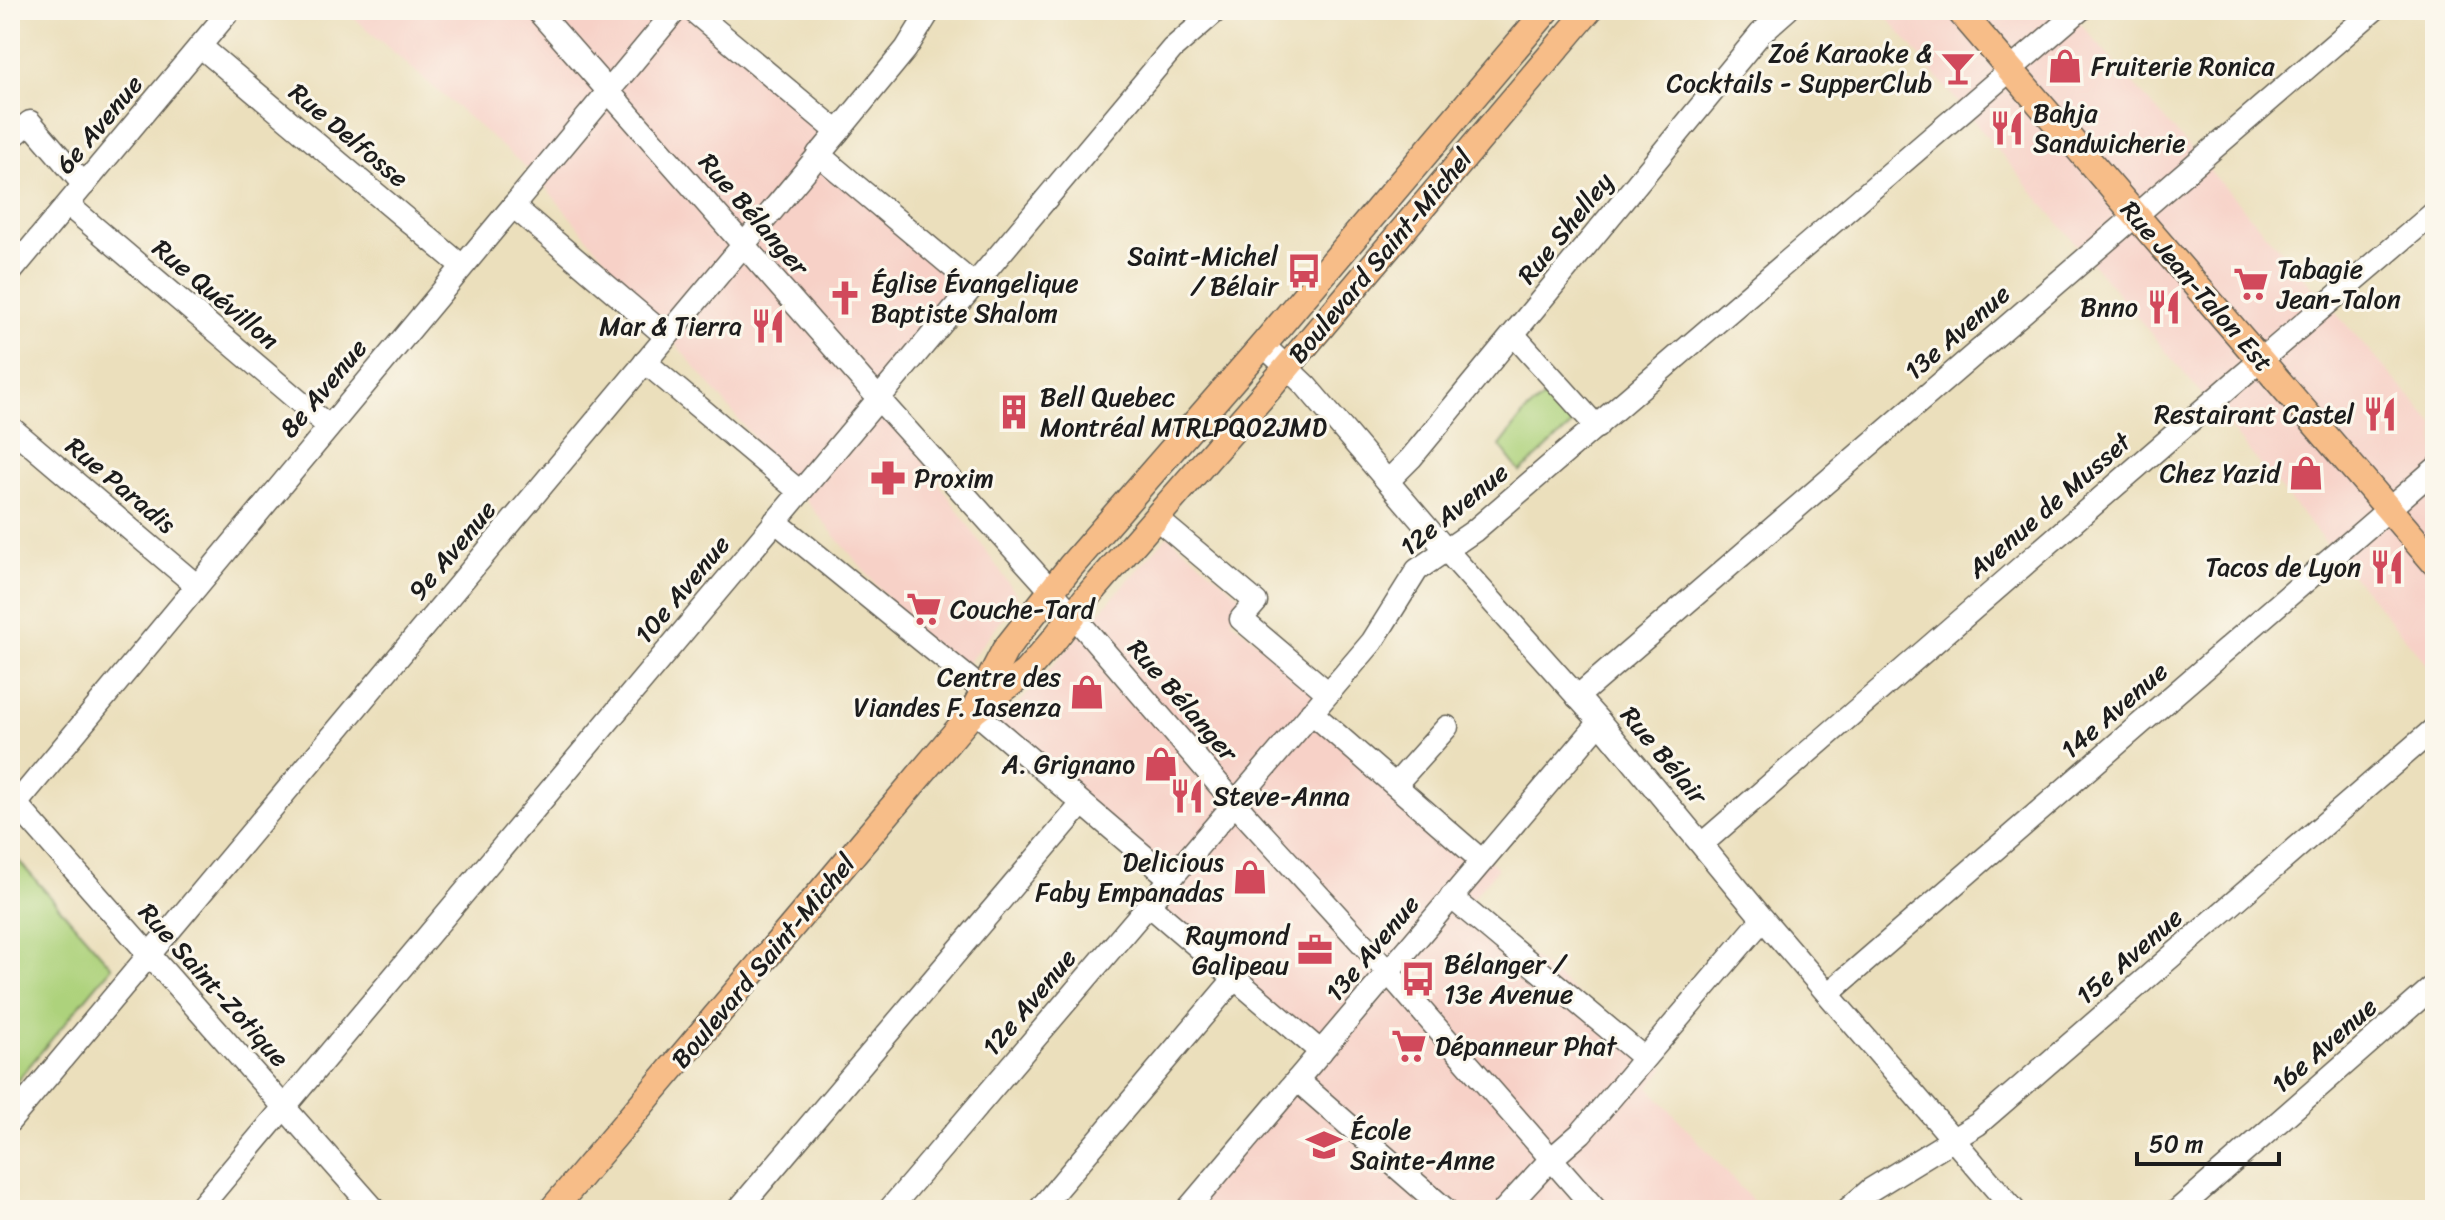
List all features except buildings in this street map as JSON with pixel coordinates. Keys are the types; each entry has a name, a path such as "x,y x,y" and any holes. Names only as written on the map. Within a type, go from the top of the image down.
{"main road":[{"name":"Boulevard Saint-Michel","path":"552,1210 979,701 1005,650 1052,591 1547,10"},
{"name":"Boulevard Saint-Michel","path":"979,701 1025,673 1589,10"},
{"name":"Rue Jean-Talon Est","path":"1959,10 2435,563"}],"street":[{"name":"6e Avenue","path":"10,273 230,10"},
{"name":"Rue Bélanger","path":"537,10 1596,1210"},
{"name":"8e Avenue","path":"13,800 197,586 676,10"},
{"path":"692,10 838,132"},
{"name":"9e Avenue","path":"10,1121 838,132 906,49 930,10"},
{"name":"10e Avenue","path":"198,1210 1172,49 1217,10"},
{"name":"Rue Shelley","path":"1388,481 1514,335 1761,33 1787,10"},
{"name":"12e Avenue","path":"889,1210 1380,631 1417,570 1474,531 2080,10"},
{"name":"13e Avenue","path":"1577,697 2374,10"},
{"name":"Rue Delfosse","path":"200,46 462,266"},
{"path":"10,139 30,122 84,185"},
{"path":"818,154 973,284"},
{"name":"Rue Quévillon","path":"68,205 328,426"},
{"path":"513,206 666,336"},
{"name":"Avenue de Musset","path":"1702,844 2435,212"},
{"path":"1514,335 1597,427"},
{"name":"Rue Bélair","path":"1263,345 1388,481 1600,722 1763,919 2014,1210"},
{"path":"645,362 800,492"},
{"name":"Rue Paradis","path":"10,427 197,586"},
{"name":"14e Avenue","path":"1829,993 2435,469"},
{"path":"1156,518 1256,602 1241,619 1327,692"},
{"path":"775,521 979,701 1082,804 1171,879"},
{"path":"1311,712 1482,861"},
{"name":"13e Avenue","path":"1187,1210 1600,722"},
{"path":"1395,785 1447,727"},
{"name":"15e Avenue","path":"1847,1210 1870,1190 1978,1124 2435,728"},
{"name":"Rue Saint-Zotique","path":"13,800 375,1210"},
{"path":"738,1210 1082,804"},
{"path":"1451,897 1644,1058"},
{"path":"1149,905 1321,1052"},
{"path":"1504,1210 1551,1159 1581,1133 1763,919"},
{"path":"1039,1210 1235,978"},
{"name":"16e Avenue","path":"2178,1210 2435,985"},
{"path":"1297,1080 1446,1210"}],"shaded area":[{"path":"345,10 692,10 838,132 819,154 973,284 878,398 1016,594 1016,601 955,680 537,177"},
{"path":"1881,10 2068,10 2435,425 2435,674"},
{"path":"1168,535 1247,601 1231,620 1310,686 1327,719 1498,868 1468,904 1666,1067 1649,1087 1761,1210 1187,1210 1320,1052 1149,905 1171,879 996,729"}],"green space":[{"path":"1549,393 1573,420 1572,425 1520,472 1500,446 1524,414"},
{"path":"10,851 112,967 10,1089"}],"place":[{"name":"Fruiterie Ronica","path":"2065,66"},
{"name":"Zoé Karaoke & Cocktails - SupperClub","path":"1958,68"},
{"name":"Bahja Sandwicherie","path":"2007,128"},
{"name":"Saint-Michel / Bélair","path":"1304,271"},
{"name":"Tabagie Jean-Talon","path":"2251,284"},
{"name":"Église Évangelique Baptiste Shalom","path":"845,298"},
{"name":"Bnno","path":"2164,307"},
{"name":"Mar & Tierra","path":"768,326"},
{"name":"Bell Quebec Montréal MTRLPQ02JMD","path":"1014,412"},
{"name":"Restairant Castel","path":"2380,414"},
{"name":"Chez Yazid","path":"2306,473"},
{"name":"Proxim","path":"888,478"},
{"name":"Tacos de Lyon","path":"2387,567"},
{"name":"Couche-Tard","path":"924,609"},
{"name":"Centre des Viandes F. Iasenza","path":"1087,692"},
{"name":"A. Grignano","path":"1161,764"},
{"name":"Steve-Anna","path":"1187,796"},
{"name":"Delicious Faby Empanadas","path":"1250,877"},
{"name":"Raymond Galipeau","path":"1315,950"},
{"name":"Bélanger / 13e Avenue","path":"1418,979"},
{"name":"Dépanneur Phat","path":"1409,1046"},
{"name":"École Sainte-Anne","path":"1324,1145"}]}
